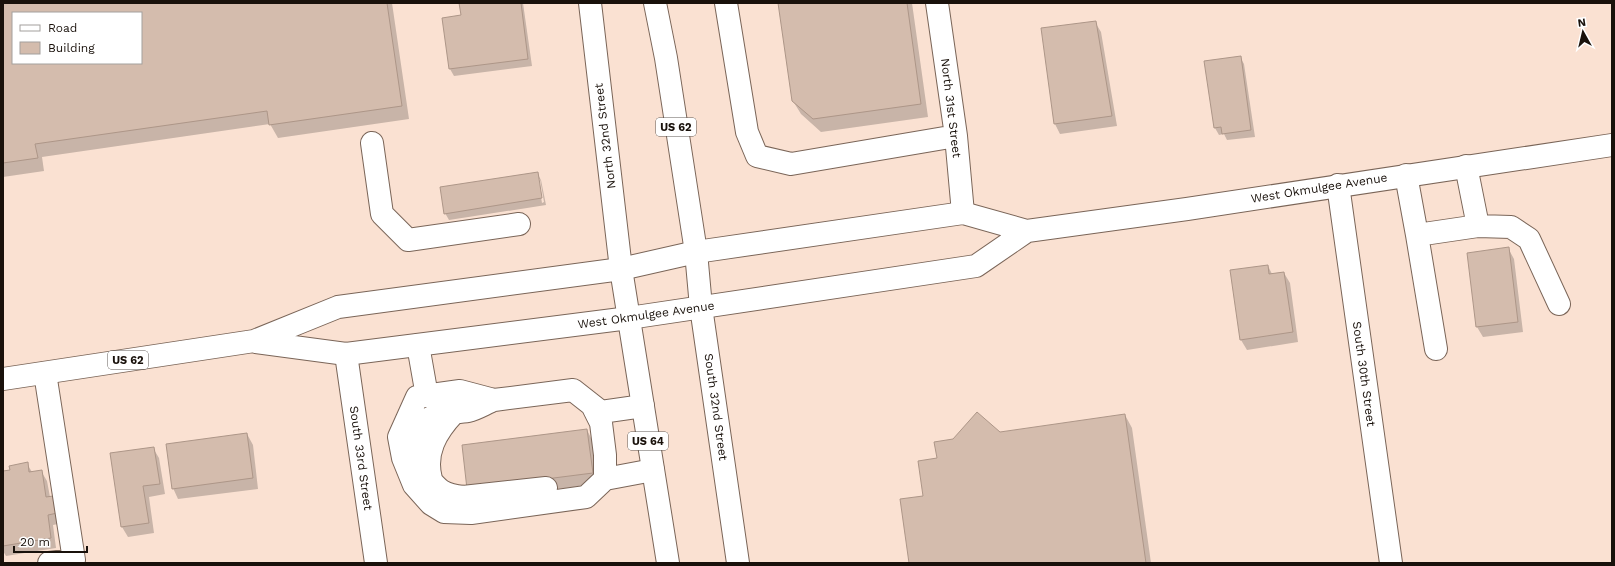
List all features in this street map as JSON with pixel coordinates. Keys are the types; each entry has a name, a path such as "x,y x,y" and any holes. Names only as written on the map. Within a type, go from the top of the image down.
{"main road":[{"name":"North 32nd Street","path":"590,3 621,269"},
{"name":"US 62","path":"655,3 666,58 696,252"},
{"path":"726,3 747,132 757,156 791,164 956,136"},
{"name":"North 31st Street","path":"937,3 956,136 963,213"},
{"path":"372,143 382,214 408,240 519,224"},
{"name":"West Okmulgee Avenue","path":"3,379 254,341 338,307 621,269 696,252 963,213 1027,231 1187,209 1338,185 1612,145"},
{"path":"1466,166 1478,226"},
{"path":"1406,175 1436,349"},
{"name":"South 30th Street","path":"1338,185 1391,563"},
{"path":"1417,235 1478,226 1511,227 1529,239 1559,304"},
{"name":"West Okmulgee Avenue","path":"254,341 346,354 629,318 976,266 1027,231"},
{"name":"South 32nd Street","path":"696,252 701,307 738,563"},
{"name":"US 64","path":"621,269 668,563"},
{"path":"418,345 427,396"},
{"name":"South 33rd Street","path":"346,354 376,563"},
{"path":"45,373 74,560 49,563"},
{"path":"643,406 602,412 573,390 494,400 469,411 438,414 422,423 415,432 412,444 420,466 438,490 450,495 463,497 604,480 653,470"},
{"path":"494,400 460,392 417,397 399,438 403,458 414,485 431,504 444,512 471,513 586,497 604,480 605,455 601,423 592,405"}],"building":[{"path":"3,3 387,3 402,106 269,125 267,111 35,144 38,158 3,163"},
{"path":"459,3 521,3 528,59 449,69 442,18 461,15"},
{"path":"778,3 907,3 921,104 813,119 792,101"},
{"path":"1096,21 1112,116 1054,124 1041,28"},
{"path":"1241,56 1251,130 1222,134 1221,127 1214,128 1204,61"},
{"path":"538,172 542,198 444,214 440,187"},
{"path":"1509,247 1518,322 1476,327 1467,253"},
{"path":"1268,265 1269,274 1284,272 1293,332 1240,340 1230,270"},
{"path":"977,412 1000,432 1125,414 1146,563 909,563 900,499 923,496 918,461 937,458 934,442 953,439"},
{"path":"587,429 593,473 467,489 462,445"},
{"path":"247,433 253,478 172,489 166,444"},
{"path":"154,447 160,484 143,486 149,523 121,527 110,453"},
{"path":"28,462 29,472 42,470 46,497 60,495 62,512 48,515 51,538 3,546 3,471 10,470 9,466"}]}
